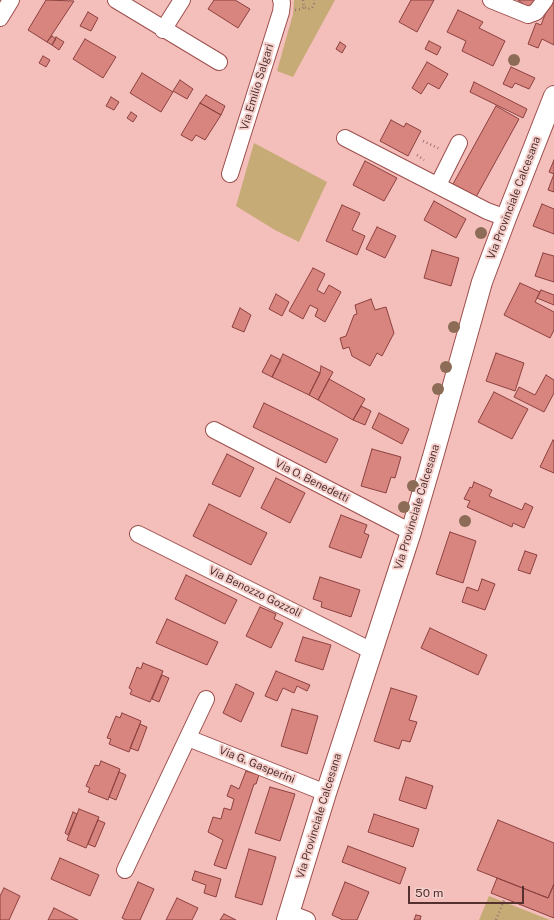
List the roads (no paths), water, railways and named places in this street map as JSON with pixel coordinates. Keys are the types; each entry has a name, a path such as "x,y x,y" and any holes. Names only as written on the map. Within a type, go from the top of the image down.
{"main road":[{"name":"Via Provinciale Calcesana","path":"294,918 326,793 411,532 480,289 506,218 550,118 554,96"}],"street":[{"path":"0,18 11,0"},
{"path":"116,0 163,30 219,62"},
{"path":"163,30 182,0"},
{"name":"Via Emilio Salgari","path":"230,174 281,12 282,0"},
{"path":"491,0 528,15 536,12 545,0"},
{"path":"345,138 438,185 487,212 506,218"},
{"path":"438,185 459,143"},
{"name":"Via O. Benedetti","path":"214,430 411,532"},
{"name":"Via Benozzo Gozzoli","path":"138,534 372,651"},
{"path":"125,870 206,699"},
{"name":"Via G. Gasperini","path":"188,738 326,793"}]}
